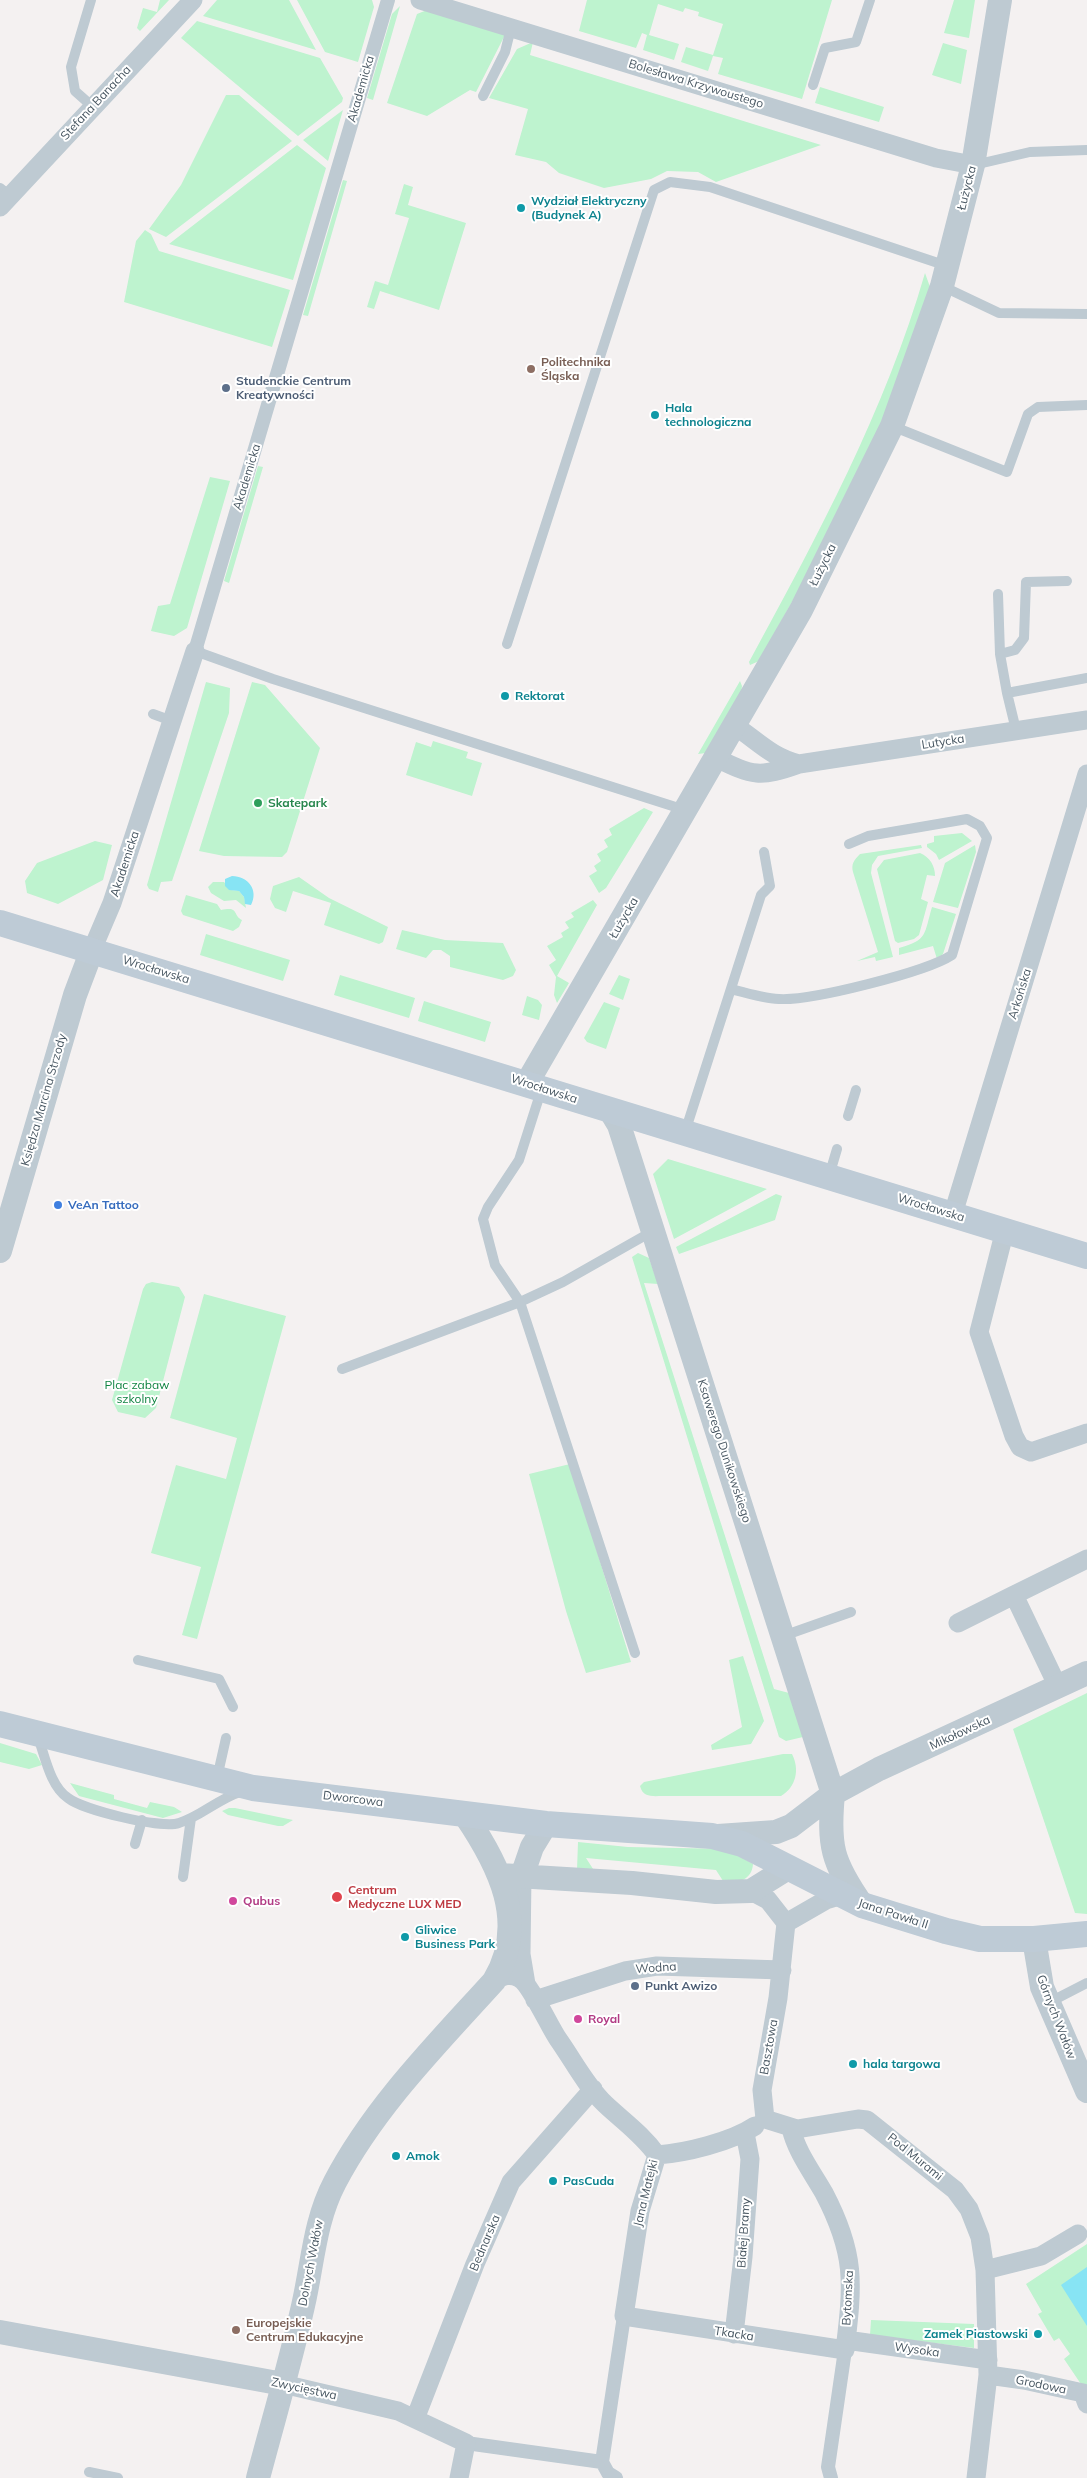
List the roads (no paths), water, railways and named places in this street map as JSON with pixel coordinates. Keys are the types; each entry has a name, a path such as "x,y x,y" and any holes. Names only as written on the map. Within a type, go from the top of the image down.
{"main road":[{"name":"Wrocławska","path":"0,923 534,1085 1087,1256"},
{"name":"Dworcowa","path":"0,1724 253,1788 546,1824 712,1836"},
{"name":"Jana Pawła II","path":"712,1836 742,1844 853,1900 946,1931 980,1939 1034,1939 1087,1934"}],"street":[{"name":"Stefana Banacha","path":"3,197 93,107 193,0"},
{"name":"Akademicka","path":"92,950 112,903 195,651 388,0"},
{"name":"Bolesława Krzywoustego","path":"420,0 936,158 973,165"},
{"name":"Łużycka","path":"534,1085 686,810 801,610 892,426 944,276 973,165 1000,0"},
{"name":"Lutycka","path":"716,758 752,774 773,773 799,764 1087,720"},
{"name":"Lutycka","path":"735,726 756,740 772,754 799,764"},
{"name":"Arkońska","path":"954,1214 1087,774"},
{"name":"Księdza Marcina Strzody","path":"0,1251 6,1210 75,995 92,950"},
{"name":"Ksawerego Dunikowskiego","path":"610,1110 619,1125 654,1231 833,1794"},
{"path":"1005,1230 979,1332 1014,1436 1020,1447 1031,1452 1087,1434"},
{"path":"958,1623 1087,1559"},
{"path":"1014,1595 1058,1687"},
{"name":"Mikołowska","path":"712,1836 776,1832 797,1822 833,1794 879,1769 1087,1673"},
{"path":"511,1876 632,1883 716,1892 751,1891 768,1900 786,1923 826,1900 853,1900 832,1853 830,1826 833,1794"},
{"name":"Dolnych Wałów","path":"465,1815 493,1858 511,1876"},
{"name":"Dolnych Wałów","path":"258,2478 303,2304 318,2221 335,2182 360,2141 407,2077 517,1985 502,1967 506,1952 509,1924 511,1876 546,1824"},
{"path":"751,1891 788,1868"},
{"name":"Basztowa","path":"765,2119 762,2090 782,1970 786,1923"},
{"name":"Górnych Wałów","path":"1034,1939 1038,1971 1048,2003 1087,2091"},
{"name":"Wodna","path":"517,1985 658,1966 782,1970"},
{"name":"Jana Matejki","path":"517,1985 550,2027 593,2090 604,2103 645,2138 656,2155 640,2211 624,2316 609,2471"},
{"name":"Bednarska","path":"415,2419 475,2264 512,2182 593,2090"},
{"path":"656,2155 673,2154 745,2133 765,2119 791,2128"},
{"name":"Pod Murami","path":"791,2128 806,2128 858,2119 870,2122 936,2174 961,2198 975,2222 980,2237 985,2270 988,2368 976,2478"},
{"name":"Bytomska","path":"791,2128 796,2144 837,2220 848,2250 851,2298 828,2467 832,2478"},
{"name":"Białej Bramy","path":"734,2334 743,2257 750,2159 745,2133"},
{"path":"985,2270 1041,2256 1078,2234"},
{"name":"Tkacka","path":"624,2316 734,2334 845,2345"},
{"name":"Zwycięstwa","path":"0,2332 283,2384 398,2411 466,2443 609,2471"},
{"name":"Wysoka","path":"845,2345 988,2368"},
{"name":"Grodowa","path":"988,2368 1024,2380 1083,2393 1087,2404"},
{"path":"459,2478 466,2443"}],"lane":[{"path":"90,0 71,67 75,91 93,107"},
{"path":"814,85 825,48 856,42 870,0"},
{"path":"483,96 505,52 512,28"},
{"path":"973,165 1030,152 1087,150"},
{"path":"507,644 654,190 670,182 710,187 944,276 999,313 1087,314"},
{"path":"892,426 1007,472 1028,414 1038,407 1087,405"},
{"path":"1000,654 1015,650 1024,638 1026,582 1067,581"},
{"path":"998,594 1000,654 1016,730"},
{"path":"195,651 272,680 686,810"},
{"path":"1007,693 1087,678"},
{"path":"153,714 172,721"},
{"path":"731,989 779,999 796,998 884,978 941,962 952,954 987,838 980,826 967,819 868,836 849,844"},
{"path":"685,1133 761,895 770,886 764,852"},
{"path":"534,1085 519,1160 488,1207 483,1220 495,1265 520,1302 635,1653"},
{"path":"848,1116 856,1090"},
{"path":"829,1176 837,1149"},
{"path":"342,1369 520,1302 563,1282 654,1231"},
{"path":"783,1636 851,1612"},
{"path":"138,1660 219,1679 233,1707"},
{"path":"36,1734 49,1770 58,1787 68,1798 94,1810 163,1825 177,1824 228,1796 253,1788"},
{"path":"217,1779 226,1738"},
{"path":"183,1877 191,1818"},
{"path":"136,1844 142,1820"},
{"path":"1048,2003 1087,1983"},
{"path":"89,2472 118,2478"}],"water":[{"path":"232,876 243,878 253,889 254,894 251,905 245,904 244,897 239,891 229,890 225,886 225,879"},
{"path":"1087,2267 1087,2326 1061,2285"}],"place":[{"name":"Wydział Elektryczny (Budynek A)","path":"521,208"},
{"name":"Politechnika Śląska","path":"531,369"},
{"name":"Studenckie Centrum Kreatywności","path":"226,388"},
{"name":"Hala technologiczna","path":"655,415"},
{"name":"Rektorat","path":"505,696"},
{"name":"Skatepark","path":"258,803"},
{"name":"VeAn Tattoo","path":"58,1205"},
{"name":"Centrum Medyczne LUX MED","path":"337,1897"},
{"name":"Qubus","path":"233,1901"},
{"name":"Gliwice Business Park","path":"405,1937"},
{"name":"Punkt Awizo","path":"635,1986"},
{"name":"Royal","path":"578,2019"},
{"name":"hala targowa","path":"853,2064"},
{"name":"Amok","path":"396,2156"},
{"name":"PasCuda","path":"553,2181"},
{"name":"Europejskie Centrum Edukacyjne","path":"236,2330"},
{"name":"Zamek Piastowski","path":"1038,2334"}],"park label":[{"name":"Plac zabaw szkolny","path":"137,1392"}]}
